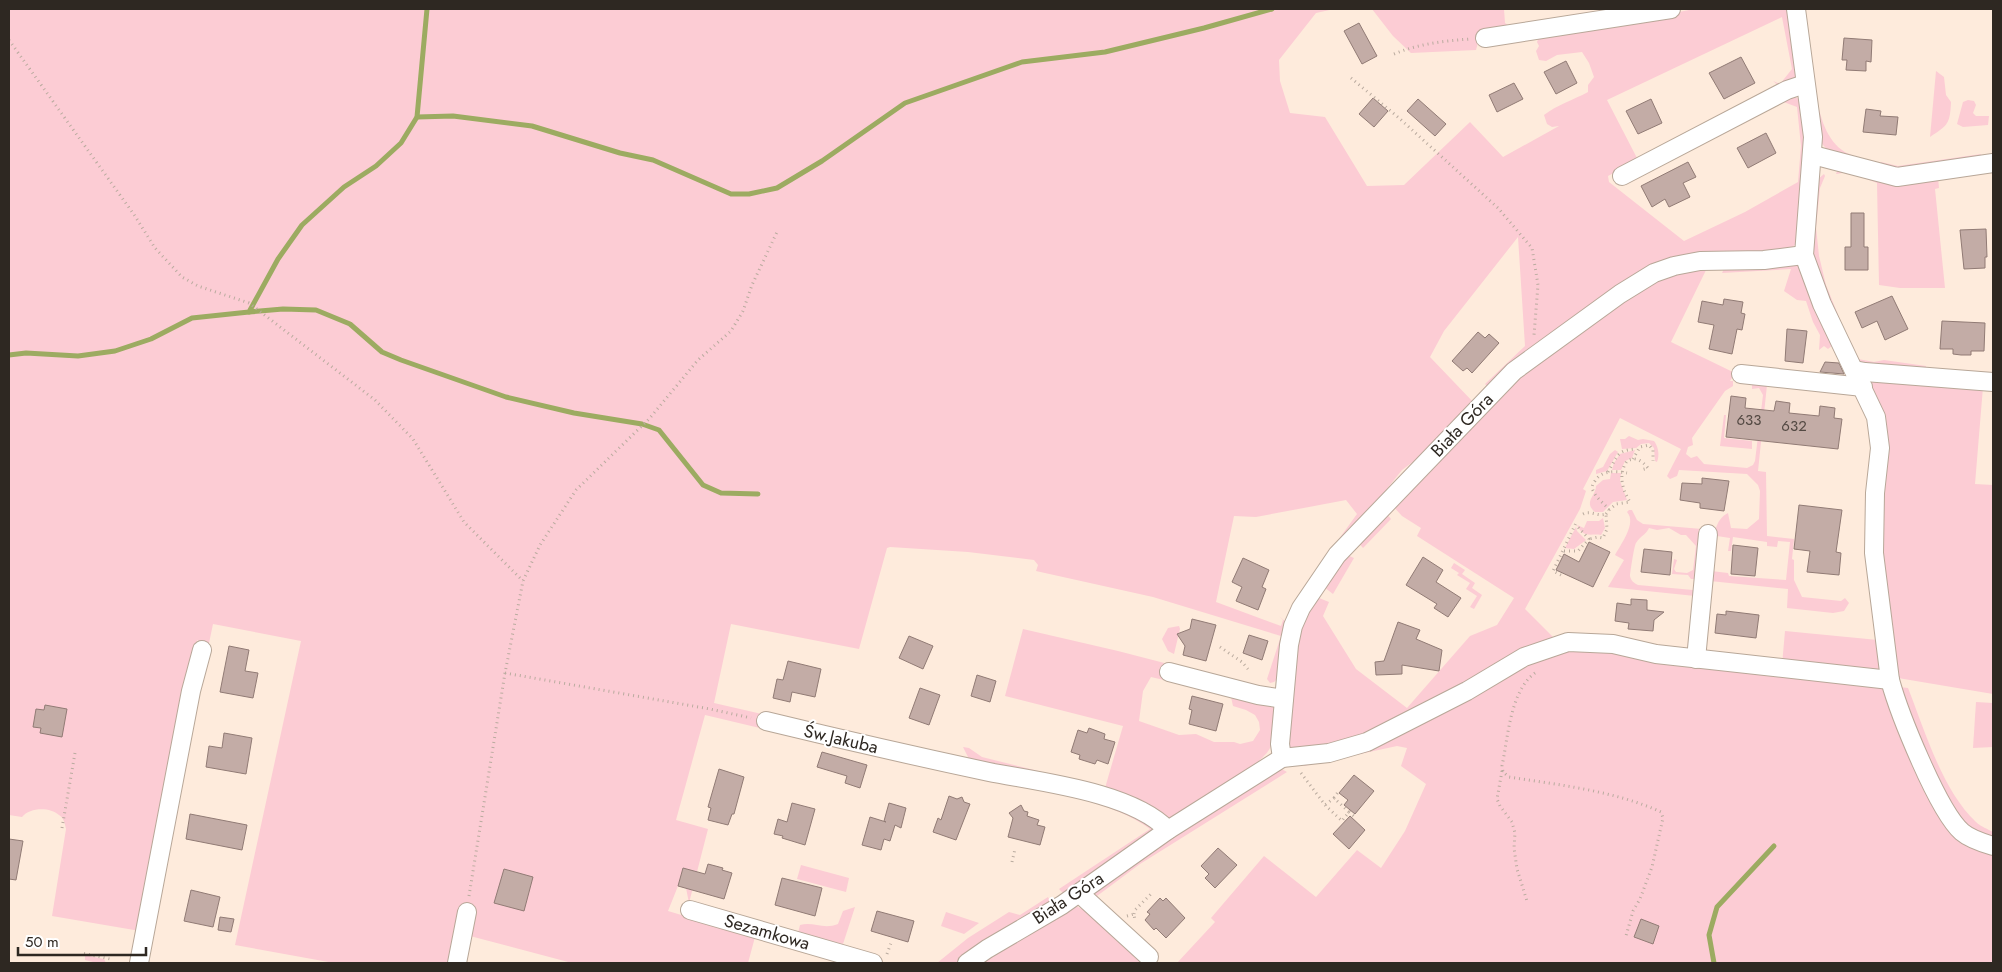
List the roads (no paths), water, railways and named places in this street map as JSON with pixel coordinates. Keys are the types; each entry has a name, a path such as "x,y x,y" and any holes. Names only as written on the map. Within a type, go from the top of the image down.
{"street":[{"path":"1485,38 1671,9"},
{"path":"1796,9 1813,137 1804,254 1822,304 1876,417 1880,448 1874,518 1874,553 1890,680 1895,698 1938,796 1962,832 1974,840 1993,846"},
{"path":"1622,176 1787,90 1805,84"},
{"path":"1813,156 1896,177 1993,163"},
{"name":"Biała Góra","path":"967,963 987,948 1062,905 1168,830 1282,758 1280,744 1289,645 1293,626 1301,608 1338,555 1514,371 1620,294 1654,273 1674,266 1700,261 1764,260 1804,254"},
{"path":"1854,370 1993,382"},
{"path":"1741,374 1863,387"},
{"path":"1696,659 1708,534"},
{"path":"1282,758 1329,753 1367,742 1467,690 1524,657 1568,642 1613,644 1656,654 1890,680"},
{"path":"139,963 191,691 202,650"},
{"path":"1169,672 1258,695 1284,699"},
{"name":"Św.Jakuba","path":"766,721 988,771 1065,786 1112,799 1140,810 1158,819 1168,830"},
{"path":"1079,893 1149,957"},
{"name":"Sezamkowa","path":"690,910 880,960"},
{"path":"457,963 467,912"}],"waterway":[{"path":"9,355 26,353 78,356 115,351 151,339 192,318 249,312 278,259 302,225 344,187 376,166 401,143 417,117 427,9"},
{"path":"417,117 453,116 532,126 620,153 653,160 731,194 749,194 777,188 822,161 905,103 1022,62 1105,52 1272,9"},
{"path":"249,312 283,309 316,310 350,324 382,352 506,397 574,413 642,424 659,430 703,485 721,493 758,494"},
{"path":"1714,963 1709,935 1717,907 1774,846"}]}
